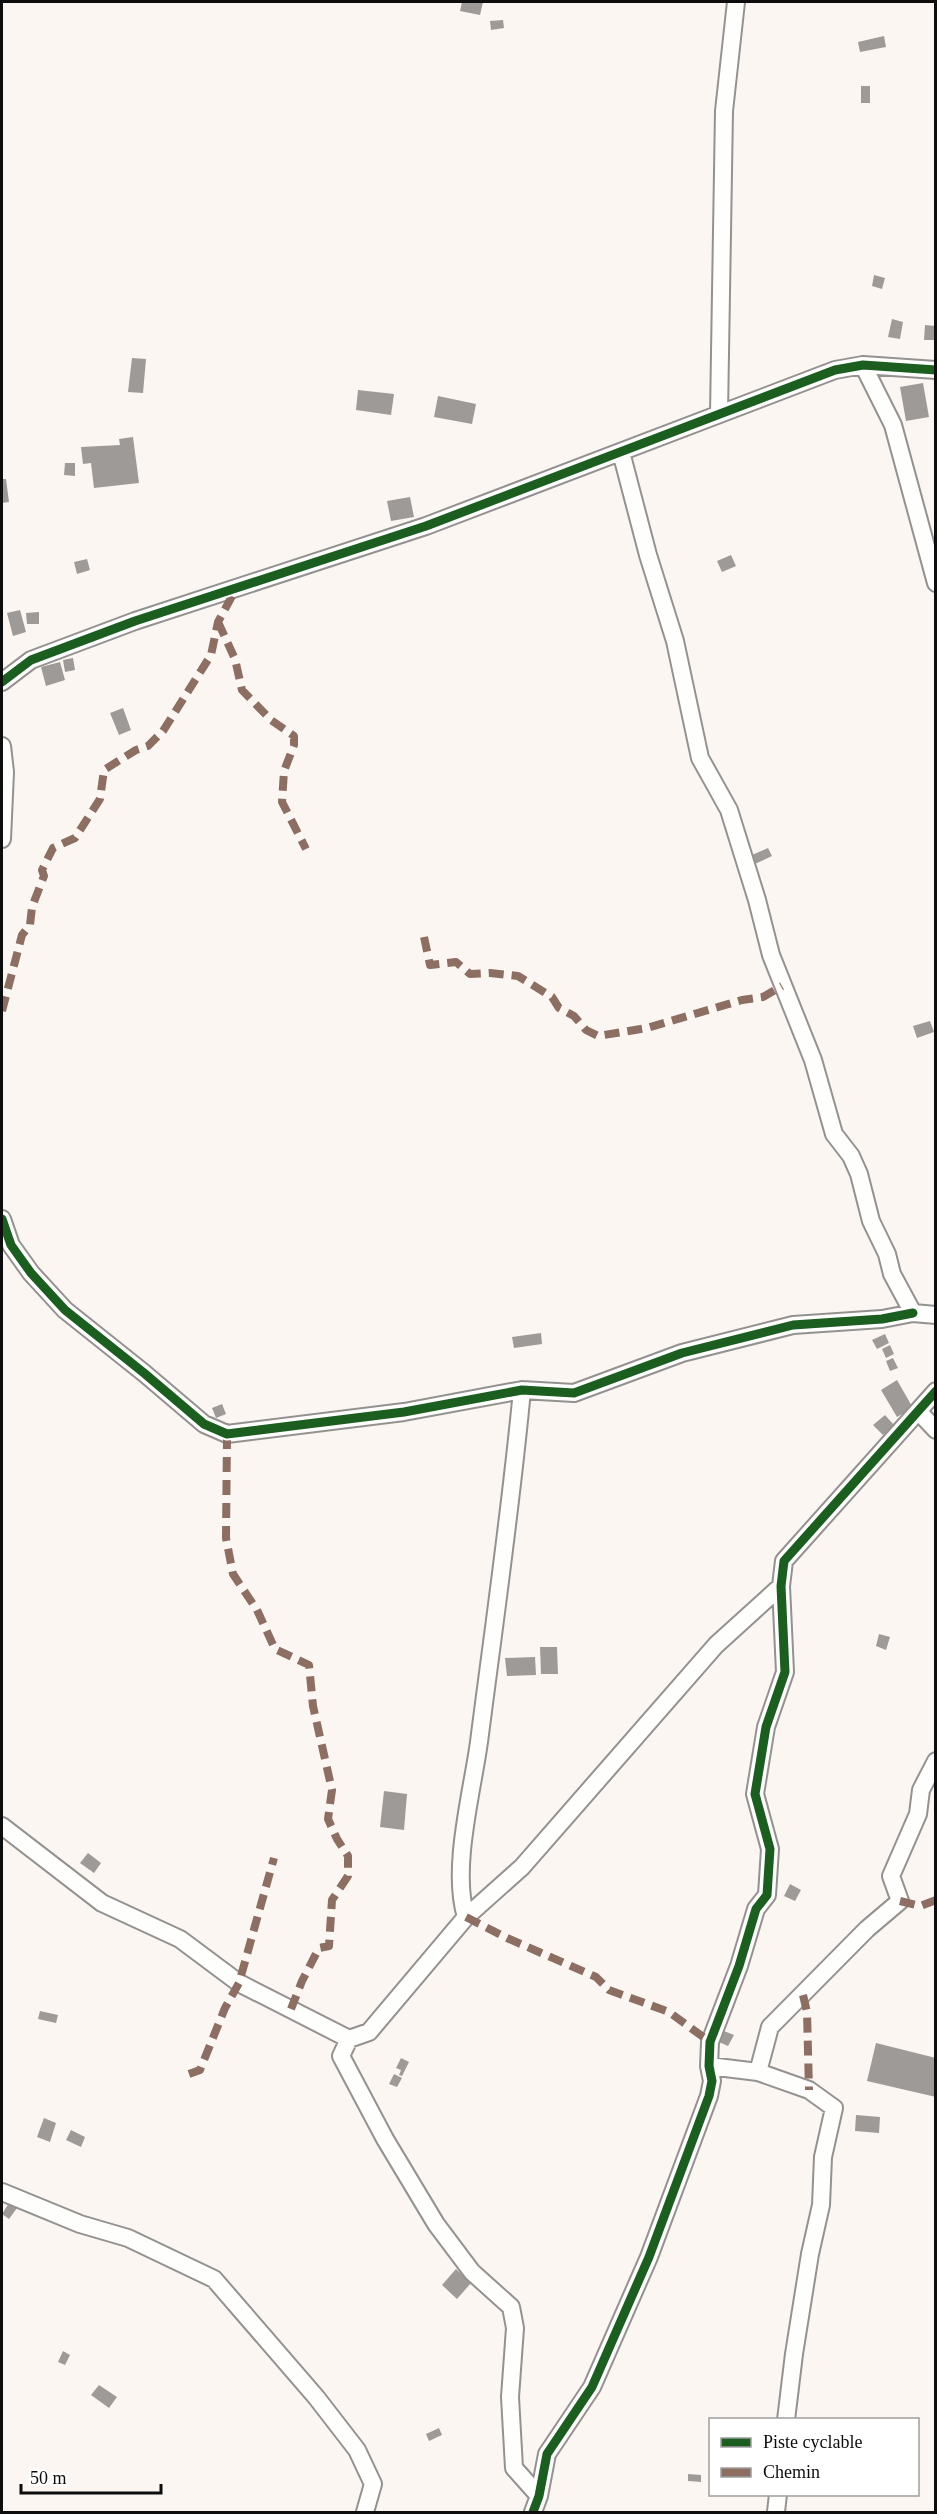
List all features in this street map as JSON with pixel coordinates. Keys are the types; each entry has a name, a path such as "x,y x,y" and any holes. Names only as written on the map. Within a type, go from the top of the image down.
{"street":[{"path":"720,414 724,111 736,2"},
{"path":"863,365 892,425 936,583"},
{"path":"2,698 2,682 31,660 135,621 426,526 835,370 863,365 936,370"},
{"path":"621,452 648,555 675,641 700,758 729,810 757,900 771,956 813,1060 834,1134 851,1156 859,1174 871,1221 887,1254 892,1274 913,1313"},
{"path":"2,746 4,772 2,839"},
{"path":"2,1219 11,1245 31,1273 65,1310 204,1424 226,1434 404,1412 522,1390 574,1393 682,1353 793,1325 882,1320 913,1313 936,1315"},
{"path":"466,1917 460,1899 465,1825 515,1464 522,1390"},
{"path":"533,2512 539,2496 548,2454 592,2387 649,2257 709,2096 712,2081 709,2066 710,2042 739,1966 756,1909 767,1894 770,1849 755,1794 766,1727 785,1672 781,1586 784,1561 936,1391"},
{"path":"918,1411 936,1430"},
{"path":"2,1826 102,1903 180,1939 239,1983 349,2038 369,2032 466,1917 522,1867 716,1645 781,1586"},
{"path":"758,2072 770,2027 867,1929 900,1902 891,1876 918,1814 921,1790 936,1761"},
{"path":"349,2038 342,2056 347,2070 436,2224 471,2272 511,2307 515,2328 510,2397 514,2468 539,2496"},
{"path":"709,2066 758,2072 809,2090 834,2108 823,2157 820,2205 794,2354 786,2418"},
{"path":"2,2192 80,2224 128,2238 214,2279 316,2397 357,2450 373,2484 364,2512"},
{"path":"776,2512 778,2496"}],"building":[{"path":"462,2 483,2 480,15 460,11"},
{"path":"503,20 504,28 491,30 490,21"},
{"path":"884,36 886,47 860,52 858,42"},
{"path":"861,86 870,86 870,103 861,103"},
{"path":"874,275 885,278 882,289 872,286"},
{"path":"892,319 903,322 900,339 888,337"},
{"path":"925,325 936,326 936,340 924,340"},
{"path":"132,358 146,359 143,393 128,392"},
{"path":"923,383 929,417 906,421 900,387"},
{"path":"358,390 394,394 391,415 356,410"},
{"path":"438,396 476,404 472,424 434,417"},
{"path":"133,437 139,483 94,488 91,463 83,464 81,447 120,445 119,439"},
{"path":"65,463 75,463 75,476 64,475"},
{"path":"2,479 6,479 9,502 2,503"},
{"path":"410,497 414,517 391,521 387,501"},
{"path":"731,555 736,566 722,572 717,561"},
{"path":"87,559 90,570 77,574 74,562"},
{"path":"20,610 26,632 13,636 7,613"},
{"path":"39,612 39,624 27,624 26,613"},
{"path":"73,658 75,670 65,672 63,660"},
{"path":"60,662 65,680 46,686 41,667"},
{"path":"123,708 131,730 119,735 110,713"},
{"path":"768,848 772,856 755,864 752,855"},
{"path":"930,1021 934,1032 917,1038 913,1026"},
{"path":"541,1333 542,1344 514,1348 512,1337"},
{"path":"885,1334 889,1343 877,1349 872,1340"},
{"path":"890,1345 894,1354 886,1358 882,1349"},
{"path":"893,1358 898,1368 890,1371 886,1361"},
{"path":"897,1380 913,1408 897,1417 881,1390"},
{"path":"222,1404 226,1414 216,1418 212,1408"},
{"path":"885,1415 894,1425 883,1435 873,1425"},
{"path":"879,1634 890,1637 886,1650 876,1646"},
{"path":"540,1647 557,1647 558,1674 541,1674"},
{"path":"535,1657 536,1675 507,1676 505,1658"},
{"path":"384,1791 407,1794 404,1830 380,1827"},
{"path":"88,1853 101,1863 94,1873 80,1863"},
{"path":"790,1884 801,1890 795,1901 784,1896"},
{"path":"40,2011 58,2015 56,2023 38,2019"},
{"path":"724,2031 734,2035 728,2046 719,2042"},
{"path":"876,2043 936,2058 936,2097 867,2081"},
{"path":"401,2058 409,2062 402,2076 399,2075 401,2070 396,2068"},
{"path":"394,2074 402,2078 397,2087 389,2084"},
{"path":"856,2115 880,2117 879,2133 855,2131"},
{"path":"44,2118 56,2123 50,2142 37,2137"},
{"path":"71,2130 85,2137 81,2147 66,2140"},
{"path":"9,2203 17,2208 9,2219 2,2214"},
{"path":"456,2269 471,2283 457,2299 442,2285"},
{"path":"63,2351 70,2355 65,2365 58,2362"},
{"path":"99,2385 117,2397 109,2408 91,2395"},
{"path":"439,2428 442,2435 429,2441 426,2434"},
{"path":"688,2474 701,2475 701,2482 688,2481"}],"marked path":[{"path":"2,1011 22,935 30,925 32,907 44,876 42,870 53,848 75,838 100,799 104,770 136,750 148,746 163,731 211,655 218,622 237,587"},
{"path":"218,622 235,659 242,690 271,720 294,736 294,745 284,771 282,802 306,849"},
{"path":"424,937 430,965 456,962 470,974 490,973 518,976 552,997 559,1008 574,1016 586,1030 598,1036 647,1028 742,1000 763,997 782,986"},
{"path":"227,1434 226,1538 233,1574 257,1610 275,1649 309,1665 313,1706 332,1790 328,1819 348,1856 348,1876 332,1900 329,1946 319,1948 291,2009"},
{"path":"189,2074 200,2070 225,2008 239,1983 274,1858"},
{"path":"900,1901 920,1906 936,1900"},
{"path":"466,1917 507,1938 596,1977 609,1990 669,2012 710,2042"},
{"path":"803,1995 807,2012 809,2090"}],"cycle path":[{"path":"2,682 31,660 135,621 426,526 835,370 863,365 936,370"},
{"path":"2,1219 11,1245 31,1273 65,1310 204,1424 227,1434 404,1412 522,1390 574,1393 682,1353 793,1325 882,1319 913,1313"},
{"path":"533,2512 539,2496 547,2454 592,2387 649,2257 709,2096 712,2081 709,2066 710,2042 739,1966 756,1909 767,1895 770,1849 755,1794 766,1727 785,1672 781,1586 784,1561 936,1391"}]}
